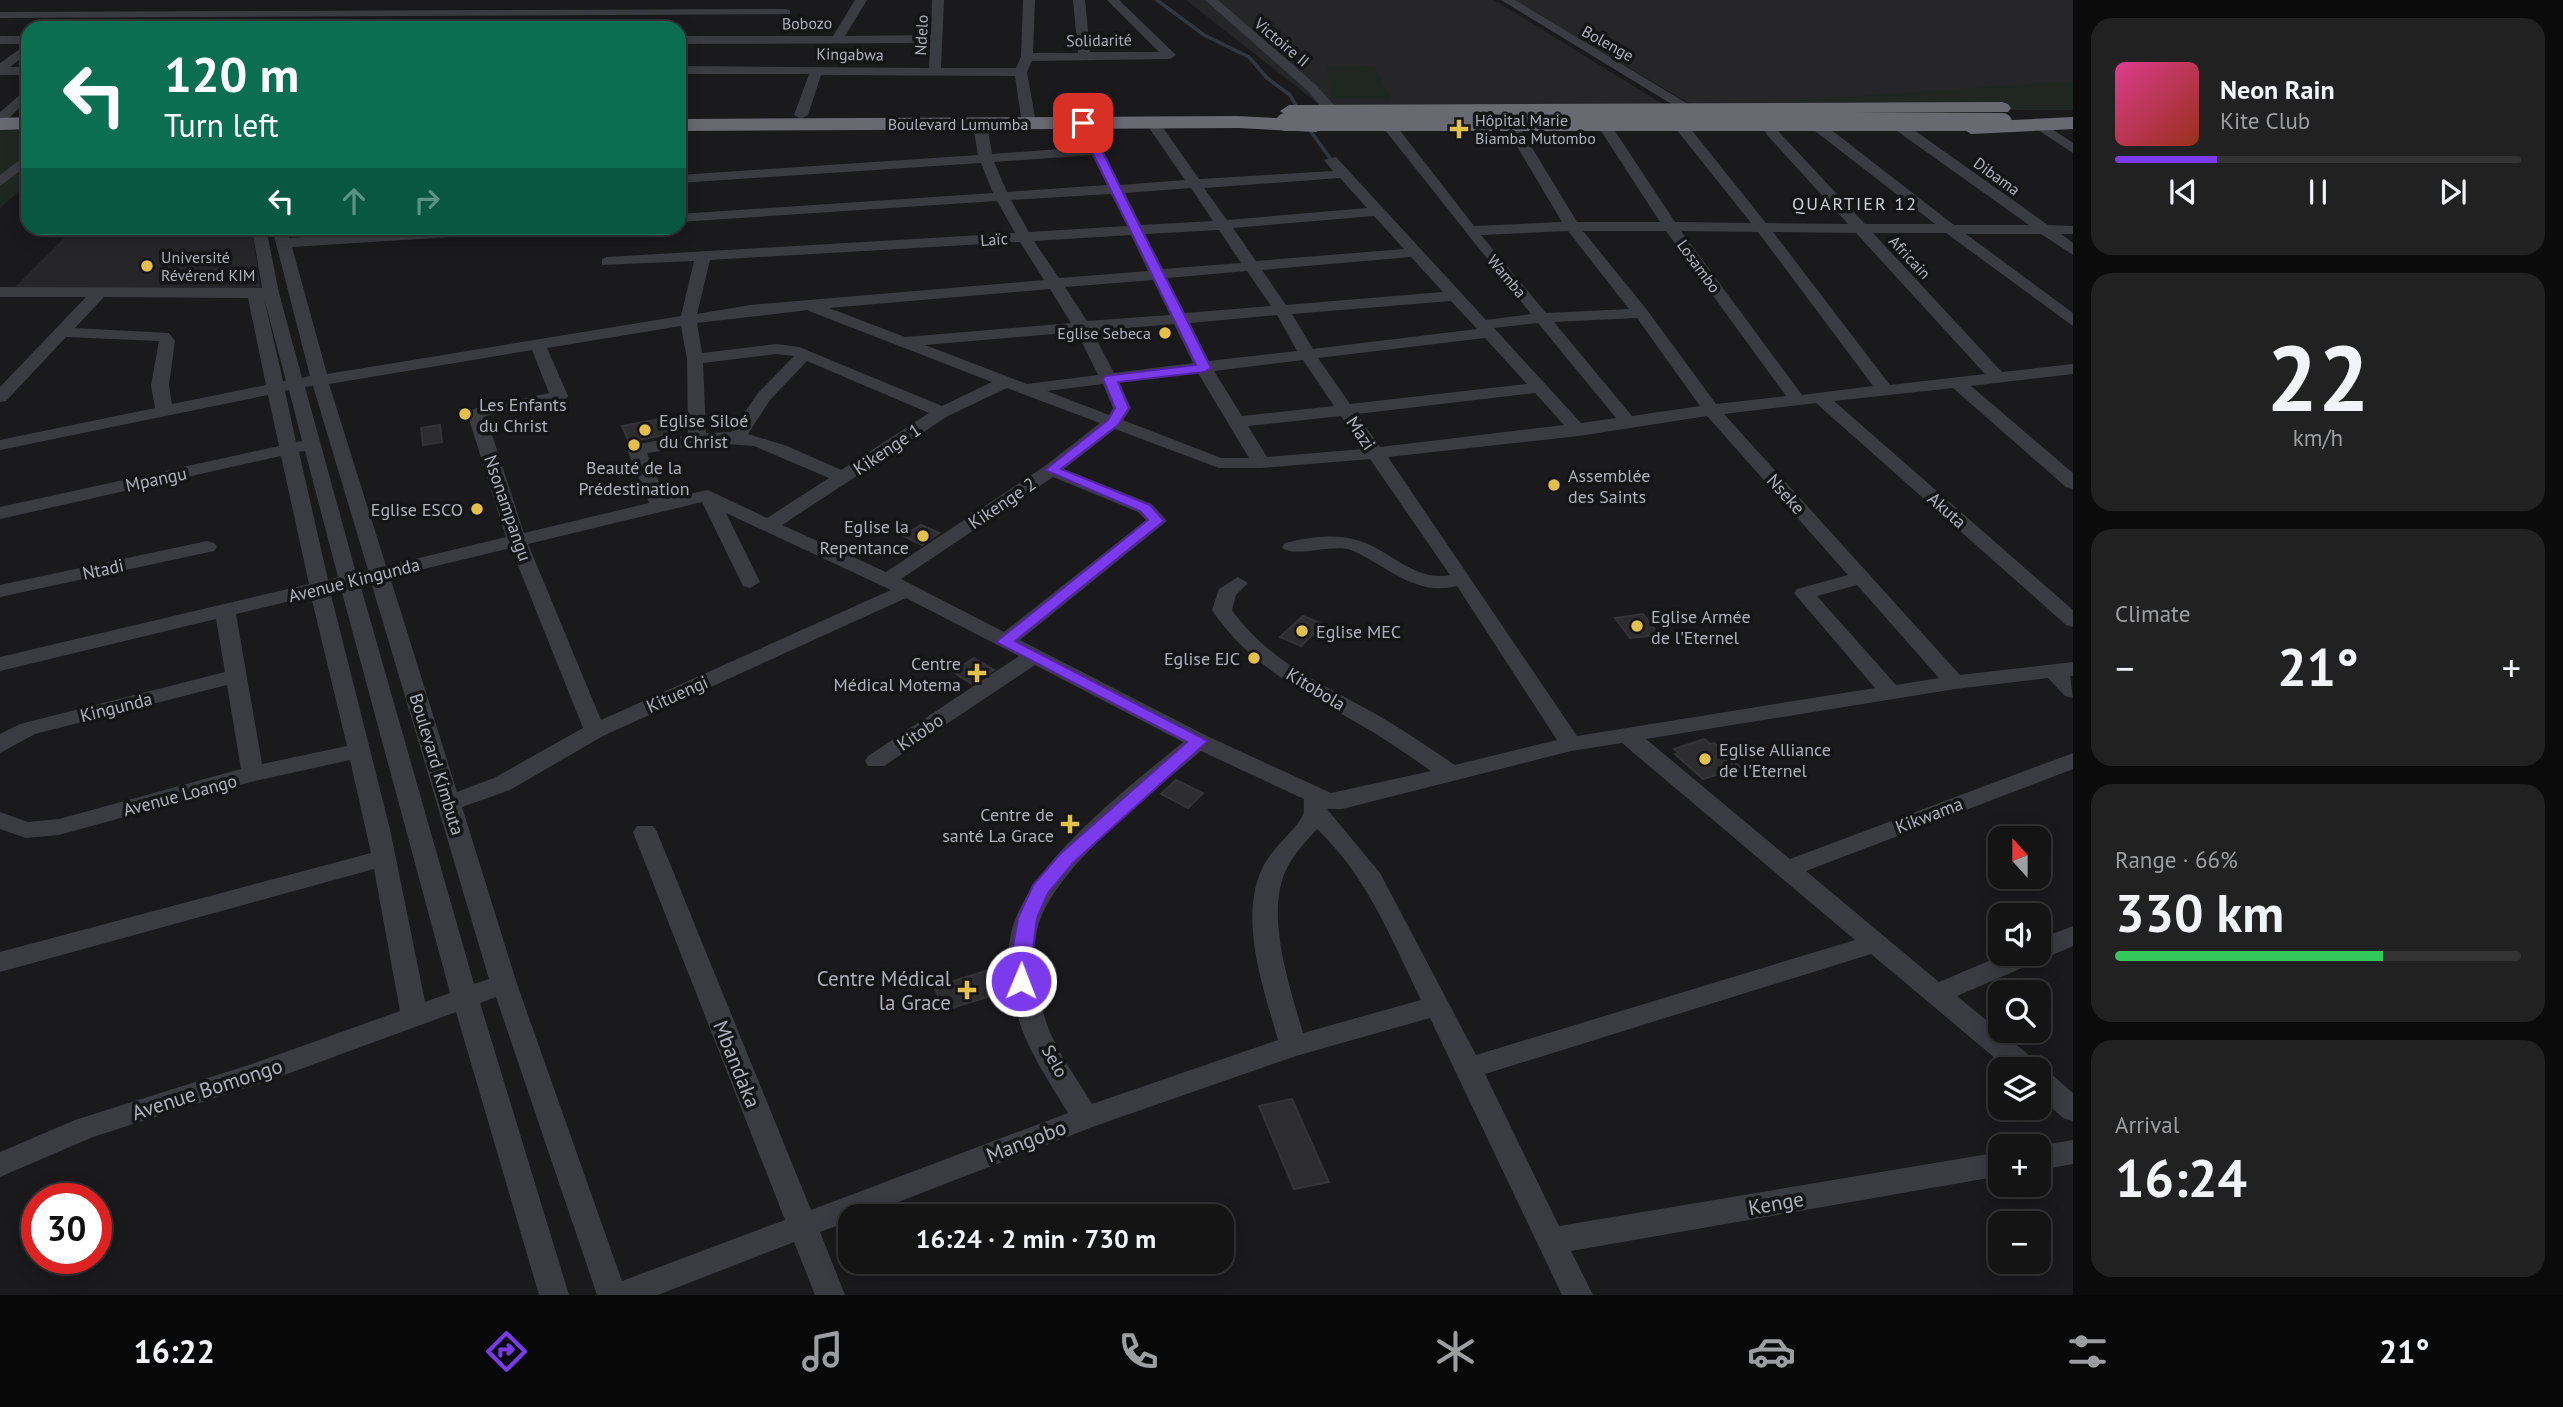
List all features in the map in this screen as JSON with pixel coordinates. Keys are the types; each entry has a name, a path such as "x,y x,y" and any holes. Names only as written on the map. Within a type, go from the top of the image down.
{"highway":[{"path":"1296,118 1331,110 2008,108 2072,118"},
{"name":"Boulevard Lumumba","path":"686,115 1235,119"},
{"path":"1,118 21,117"},
{"path":"1,118 21,122"},
{"path":"1296,118 1390,127 1513,128 2043,127 2072,118"},
{"path":"1235,119 2072,118"},
{"name":"Boulevard Lumumba","path":"686,125 980,124 1028,119 1083,123 1235,119"}],"street":[{"path":"42,15 44,0"},
{"path":"288,12 302,0"},
{"path":"597,21 608,0"},
{"path":"773,39 792,0"},
{"path":"838,38 861,0"},
{"name":"Ndelo","path":"935,72 939,0"},
{"path":"1028,119 1021,72 1027,57 1029,0"},
{"path":"1079,0 1084,55"},
{"name":"Solidarité","path":"1027,57 1170,55 1113,0"},
{"name":"Victoire II","path":"1211,0 1312,88 1331,110"},
{"name":"Bolenge","path":"1507,0 1696,111 1720,128"},
{"path":"0,15 395,11 786,12"},
{"path":"387,21 395,11"},
{"name":"Bobozo","path":"686,40 935,39"},
{"path":"0,40 21,40"},
{"path":"0,70 21,53"},
{"path":"801,115 817,69"},
{"path":"0,70 21,71"},
{"name":"Kingabwa","path":"686,70 1021,72"},
{"path":"1,118 21,99"},
{"path":"1668,110 1763,229 1884,389"},
{"name":"Africain","path":"1759,110 1771,128 1860,229 1997,377"},
{"name":"Mazi","path":"1152,122 1220,225 1283,312 1309,356 1571,744"},
{"path":"1083,123 1160,274 1204,368 1261,463"},
{"path":"980,124 985,159 1003,197 1110,379 1122,408 1113,422"},
{"name":"Wamba","path":"1390,127 1470,231 1628,422"},
{"path":"2043,127 2073,149"},
{"path":"1513,128 1572,226 1641,313 1711,411"},
{"name":"Losambo","path":"1606,128 1671,228 1798,401"},
{"path":"1820,128 1847,152 2073,321"},
{"name":"Dibama","path":"1902,128 2073,250"},
{"path":"686,198 985,159 1095,151"},
{"path":"1331,160 1579,431"},
{"path":"0,182 21,164"},
{"path":"686,198 1003,197 1346,174"},
{"name":"Laïc","path":"607,262 1220,225 1380,211"},
{"path":"1470,231 1572,226 2073,230"},
{"name":"Boulevard Kimbuta","path":"259,235 263,293 380,574 504,984 612,1295"},
{"name":"Boulevard Kimbuta","path":"280,235 294,289 300,384 300,446 349,582 465,998 554,1295"},
{"path":"0,445 300,384 688,319 807,305 1251,265 1418,253"},
{"path":"697,440 695,359 688,319 703,257"},
{"path":"0,292 263,293 294,289"},
{"path":"0,397 98,294"},
{"path":"904,341 1455,296"},
{"path":"807,305 1219,463 1261,463 1457,446 1884,389 2073,369"},
{"path":"1028,388 1309,356 1542,318 1641,313"},
{"path":"60,332 163,336 167,341 160,385 164,410"},
{"name":"Nsonampangu","path":"538,345 559,396 476,414 517,540 595,731"},
{"path":"695,359 776,349 805,354 943,412"},
{"path":"736,439 764,397 805,354"},
{"name":"Kikenge 1","path":"769,525 943,412 1008,381"},
{"path":"1955,381 2073,483"},
{"path":"1238,422 1537,388"},
{"name":"Akuta","path":"1820,398 2073,621"},
{"name":"Nseke","path":"1711,411 1955,682"},
{"name":"Kikenge 2","path":"887,580 1052,470 1113,422"},
{"path":"659,505 637,450 697,440 736,439 758,442 845,478"},
{"path":"300,446 320,590 360,750 415,1018"},
{"name":"Mpangu","path":"0,513 300,446"},
{"path":"1004,642 1157,521 1145,508 1052,470"},
{"path":"708,496 907,590 1199,741 1315,806 1359,861 1401,931 1437,1006 1471,1067 1578,1295"},
{"path":"708,496 750,582"},
{"name":"Avenue Kingunda","path":"0,664 320,590 659,505 708,496"},
{"path":"1292,547 1342,542 1356,546 1396,570 1427,583 1449,583 1462,579"},
{"name":"Ntadi","path":"0,591 207,547"},
{"path":"1860,578 1804,593 1891,693"},
{"name":"Kitobola","path":"1238,583 1226,593 1222,610 1243,639 1292,676 1405,741 1450,773"},
{"name":"Kituengi","path":"449,803 502,784 595,731 907,590"},
{"path":"225,611 253,775"},
{"name":"Kitobo","path":"876,761 1034,656"},
{"path":"1293,1046 1273,973 1265,898 1272,872 1315,806 1571,744 1628,737 1955,682 2063,670 2073,691"},
{"name":"Kingunda","path":"0,746 28,729 236,676"},
{"path":"1628,737 2012,1057"},
{"name":"Selo","path":"1085,1118 1031,1018 1021,981 1022,946 1027,918 1040,890 1067,858 1199,741"},
{"name":"Avenue Loango","path":"0,820 26,830 41,830 360,750"},
{"name":"Kikwama","path":"1785,870 2073,761"},
{"name":"Mbandaka","path":"645,832 830,1295"},
{"path":"0,962 382,858"},
{"path":"2051,945 2073,935"},
{"path":"1471,1067 1876,943"},
{"path":"1938,993 2001,966"},
{"name":"Avenue Bomongo","path":"0,1165 85,1128 415,1018 504,984"},
{"name":"Mangobo","path":"622,1295 1085,1118 1293,1046 1437,1006"},
{"path":"2051,1091 2073,1110"},
{"path":"2051,1156 2073,1152"},
{"name":"Kenge","path":"1551,1241 1988,1166"}],"shaded area":[{"path":"1186,0 1494,0 1666,106 1321,106"},
{"path":"1514,0 2073,0 2073,110 1702,111"},
{"path":"1374,66 1391,99 1332,98 1326,67"},
{"path":"2073,81 2073,109 1811,111 1798,100"},
{"path":"21,123 21,189 0,208 0,124"},
{"name":"Université Révérend KIM","path":"67,235 253,235 261,291 15,287"}],"building":[{"name":"Eglise Siloé du Christ","path":"660,419 668,434 629,442 622,426"},
{"path":"440,425 442,442 423,445 421,428"},
{"name":"Eglise la Repentance","path":"921,525 939,533 922,545 903,536"},
{"name":"Eglise Armée de l'Eternel","path":"1643,614 1659,635 1630,638 1615,618"},
{"name":"Eglise MEC","path":"1303,616 1323,624 1301,646 1280,637"},
{"name":"Centre Médical Motema","path":"974,658 994,670 972,684 953,672"},
{"name":"Eglise Alliance de l'Eternel","path":"1705,739 1710,744 1714,743 1740,767 1703,779 1675,754 1679,753 1674,749"},
{"path":"1176,780 1203,793 1188,808 1161,794"},
{"name":"Centre Médical la Grace","path":"989,970 1001,993 945,1010 934,987"},
{"path":"1292,1099 1329,1182 1294,1189 1259,1106"}],"waterway":[{"path":"1157,0 1204,35 1249,57 1267,78 1290,95 1300,113"},
{"path":"1306,125 1330,158"}],"place":[{"name":"Hôpital Marie Biamba Mutombo","path":"1459,129"},
{"name":"Université Révérend KIM","path":"147,266"},
{"name":"Eglise Sebeca","path":"1165,333"},
{"name":"Les Enfants du Christ","path":"465,414"},
{"name":"Eglise Siloé du Christ","path":"645,430"},
{"name":"Beauté de la Prédestination","path":"634,445"},
{"name":"Assemblée des Saints","path":"1554,485"},
{"name":"Eglise ESCO","path":"477,509"},
{"name":"Eglise la Repentance","path":"923,536"},
{"name":"Eglise Armée de l'Eternel","path":"1637,626"},
{"name":"Eglise MEC","path":"1302,631"},
{"name":"Eglise EJC","path":"1254,658"},
{"name":"Centre Médical Motema","path":"977,673"},
{"name":"Eglise Alliance de l'Eternel","path":"1705,759"},
{"name":"Centre de santé La Grace","path":"1070,824"},
{"name":"Centre Médical la Grace","path":"967,990"}],"district":[{"name":"QUARTIER 12","path":"1855,203"}],"route":[{"path":"1021,981 1022,946 1027,918 1040,890 1067,858 1199,741 1004,642 1153,527 1157,521 1145,508 1052,470 1113,422 1122,408 1110,379 1204,368 1160,274 1102,166 1083,123"}]}
